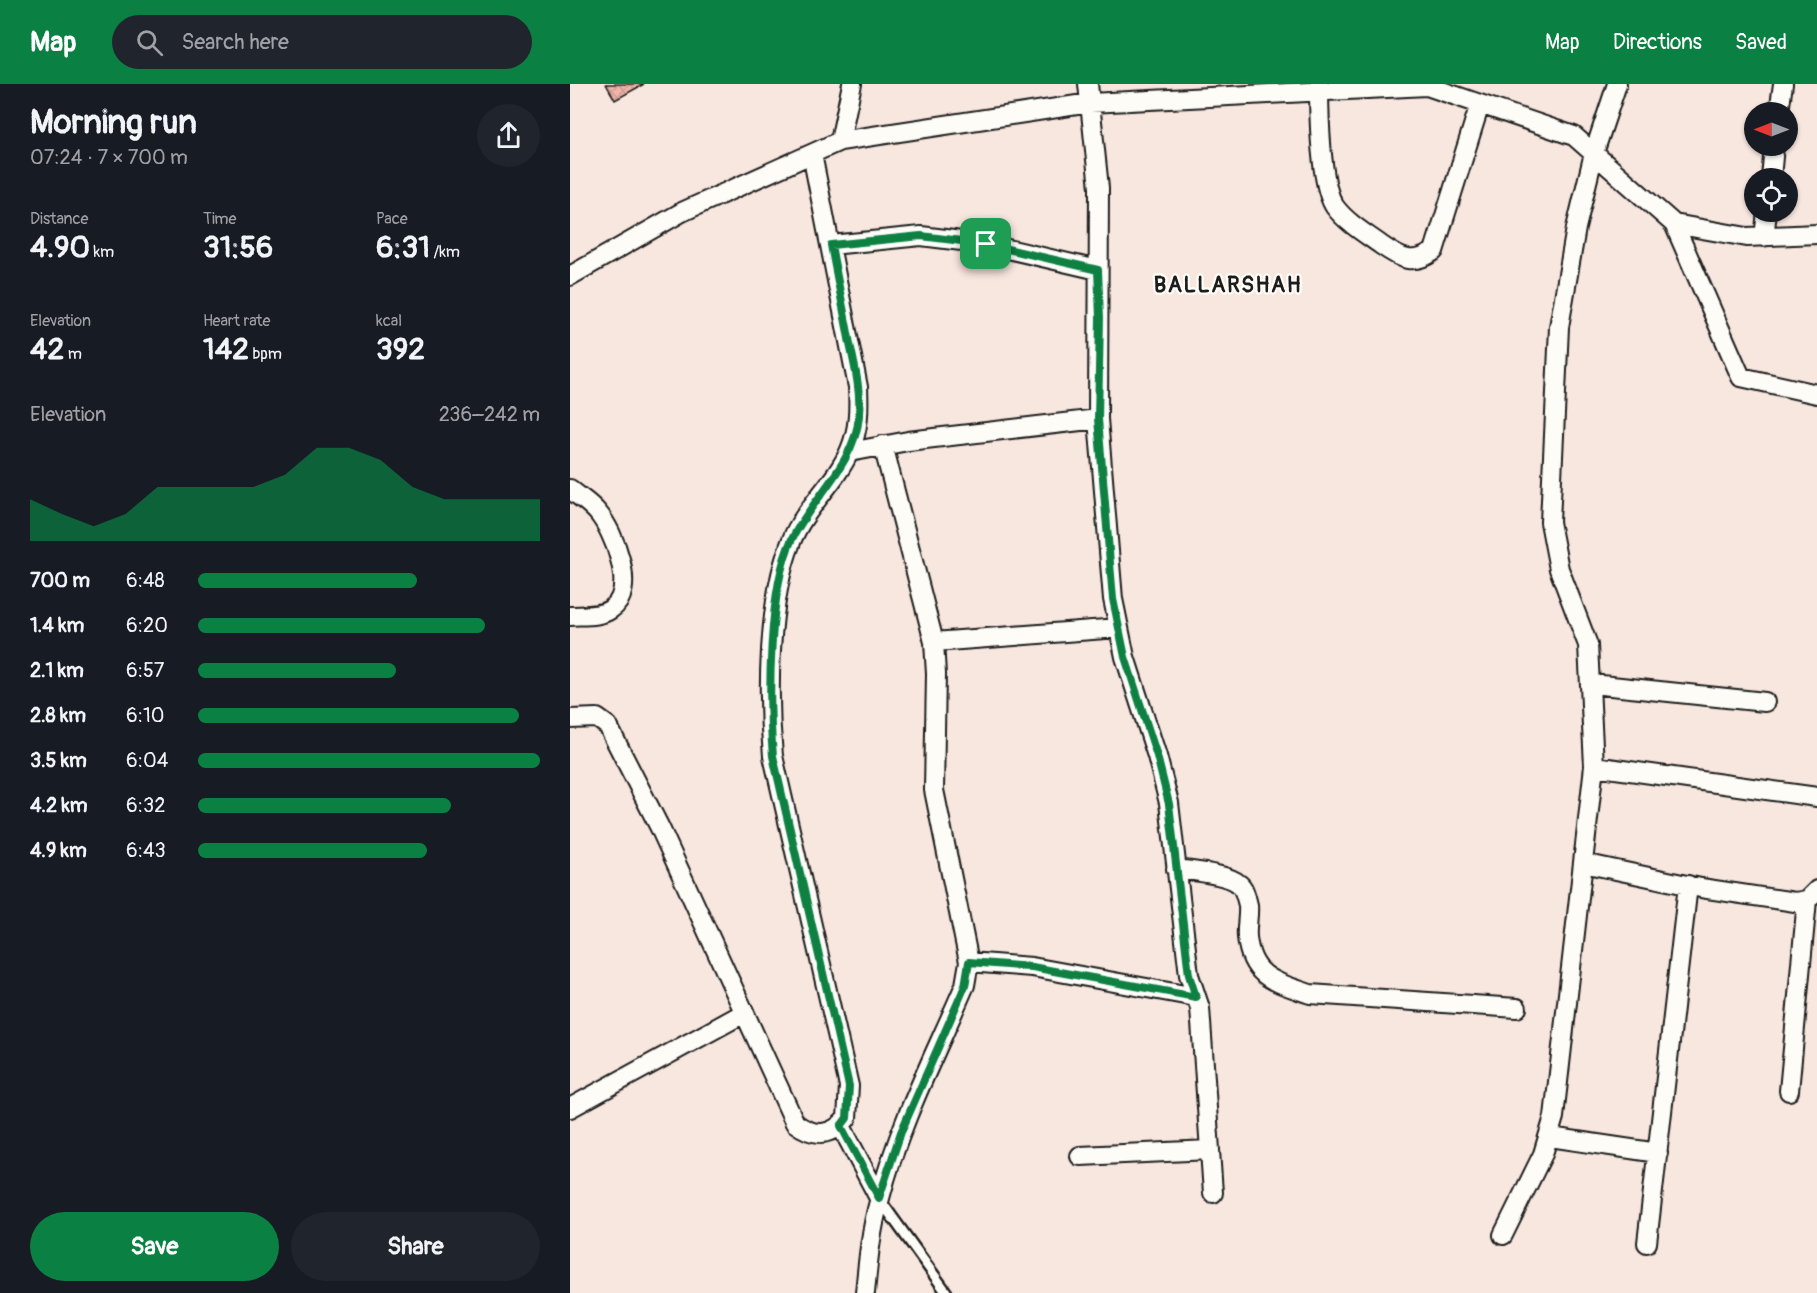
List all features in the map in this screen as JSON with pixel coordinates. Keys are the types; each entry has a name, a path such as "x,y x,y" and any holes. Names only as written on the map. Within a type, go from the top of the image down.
{"street":[{"path":"840,141 852,84"},
{"path":"1088,84 1099,188 1098,419 1113,599 1125,657 1157,756 1166,794 1189,975 1200,1008 1213,1193"},
{"path":"1503,1235 1550,1137 1577,936 1594,766 1592,684 1588,645 1559,569 1550,522 1559,327 1576,228 1594,153 1617,84"},
{"path":"1780,102 1783,84"},
{"path":"570,276 682,212 840,141 1090,103 1319,88 1428,85 1574,136 1674,224 1741,377 1817,394"},
{"path":"1319,88 1326,186 1334,206 1346,219 1401,260 1414,261 1434,251 1480,104"},
{"path":"570,719 597,718 608,726 655,818 795,1123 806,1131 817,1134 832,1132 847,1118 849,1086 773,756 769,716 776,609 790,543 801,522 850,452 859,416 858,387 812,154"},
{"path":"1764,237 1766,222"},
{"path":"1674,224 1747,237 1817,234"},
{"path":"831,245 921,236 986,244 1098,270"},
{"path":"850,452 883,445 1098,419"},
{"path":"865,1293 870,1245 879,1198 901,1132 965,986 969,962 934,790 936,674 934,642 883,445"},
{"path":"570,489 597,512 613,534 623,580 622,593 612,609 601,613 570,616"},
{"path":"934,642 1119,627"},
{"path":"1592,684 1765,702"},
{"path":"1594,766 1817,797"},
{"path":"1583,863 1688,885 1777,900 1812,895 1789,1090"},
{"path":"1176,869 1228,878 1239,883 1246,895 1249,912 1247,935 1251,960 1265,976 1290,987 1310,994 1517,1008"},
{"path":"1647,1244 1688,885"},
{"path":"969,962 1032,967 1196,997"},
{"path":"570,1108 744,1012"},
{"path":"841,1126 879,1198"},
{"path":"1550,1137 1658,1152"},
{"path":"1080,1156 1210,1150"}],"lane":[{"path":"879,1198 947,1293"}],"building":[{"path":"606,84 644,84 615,100"}],"district":[{"name":"BALLARSHAH","path":"1228,284"}],"route":[{"path":"921,236 986,244 1098,270 1100,318 1098,419 1113,599 1125,657 1157,756 1169,804 1189,975 1196,997 1032,967 969,962 965,986 901,1132 879,1198 841,1126 847,1118 849,1101 849,1086 843,1053 773,756 769,716 776,609 790,543 801,522 850,452 859,416 858,387 831,245 921,236"}]}
